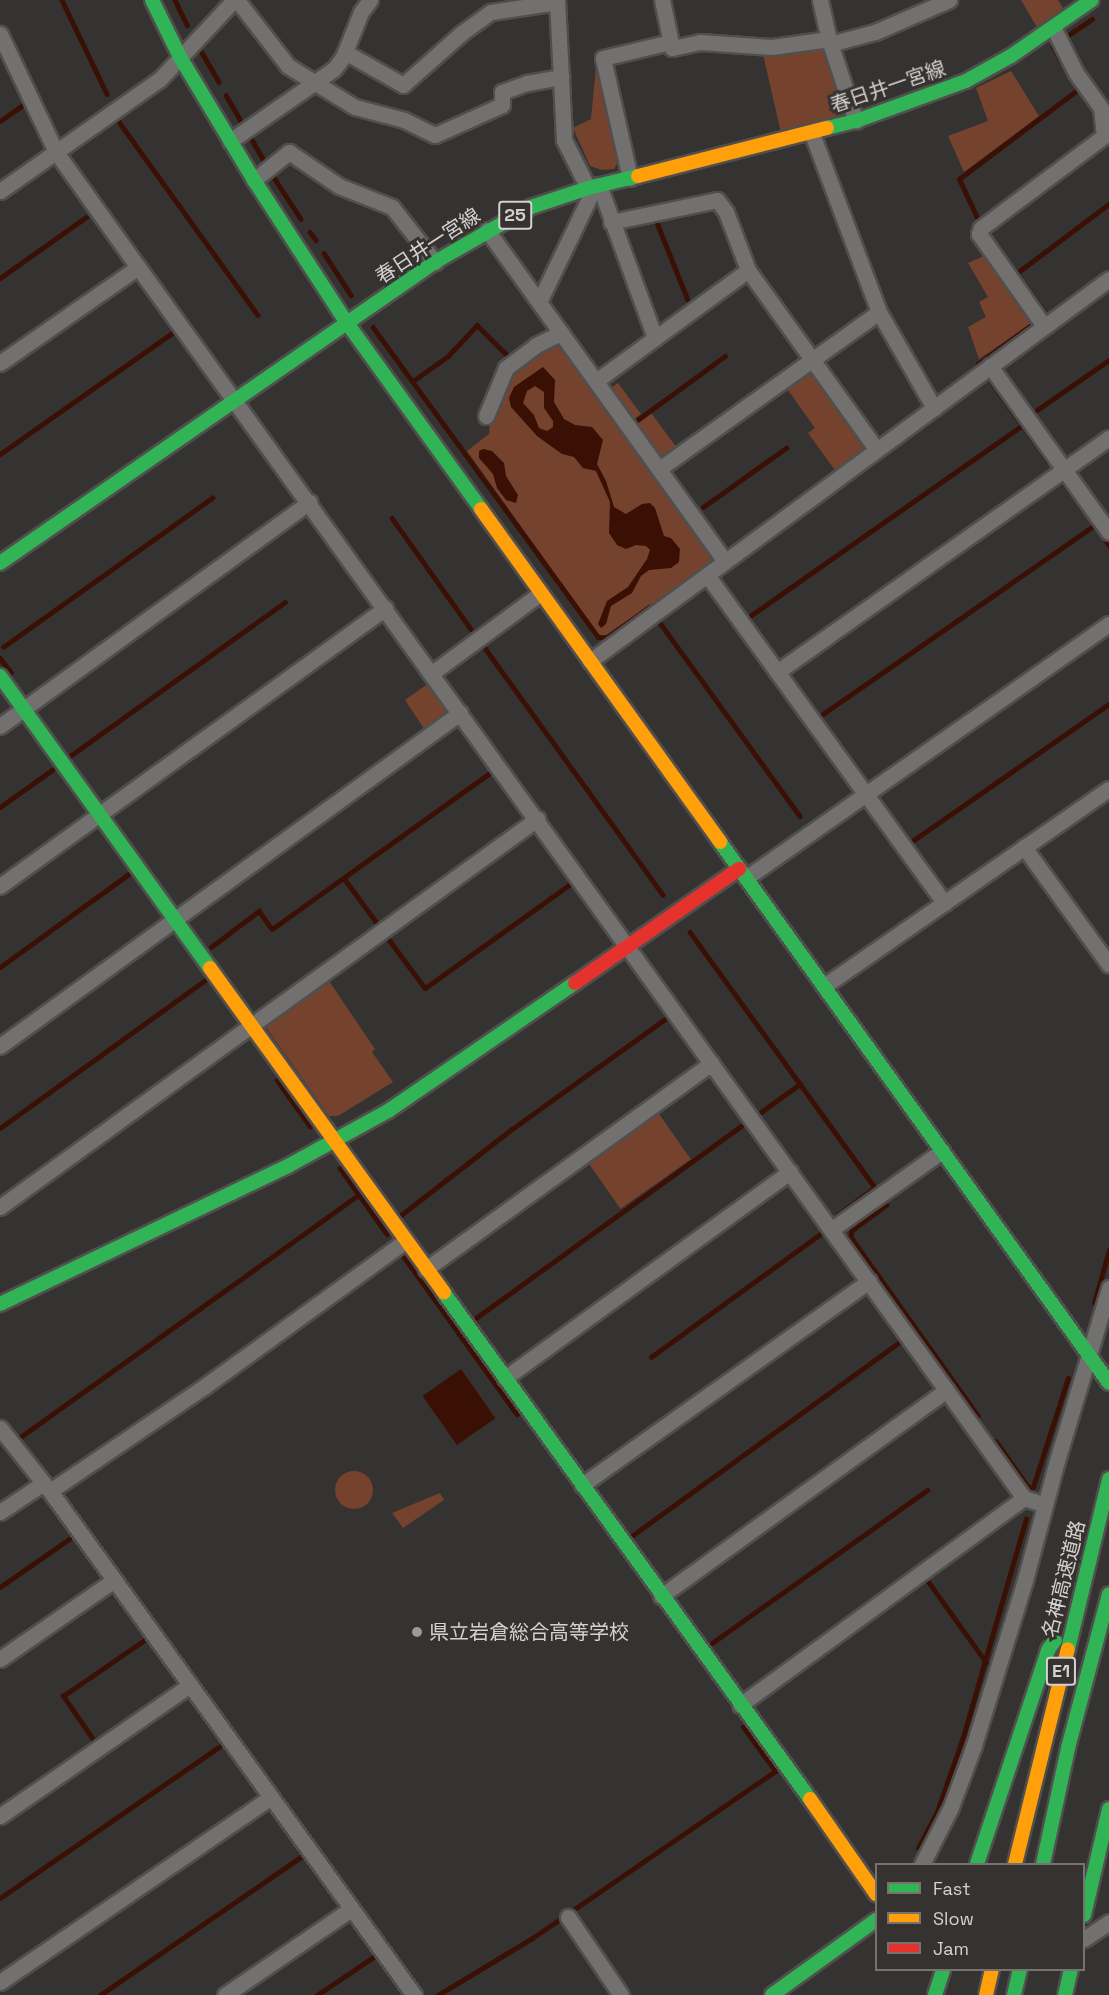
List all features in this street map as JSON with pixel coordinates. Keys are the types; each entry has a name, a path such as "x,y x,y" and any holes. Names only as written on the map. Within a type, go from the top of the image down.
{"main road":[{"path":"152,0 180,57 230,141 347,323 1109,1383"},
{"name":"春日井一宮線","path":"0,563 435,262 487,230 531,207 594,187 812,134 856,121 966,81 1011,56 1053,27 1072,6 1092,0"},
{"path":"0,676 661,1596 784,1762 875,1893"},
{"path":"0,1304 334,1142 426,1087 628,946 743,873"},
{"name":"名神高速道路","path":"1015,1863 1109,1479"},
{"name":"E1","path":"1043,1863 1068,1748 1109,1594"},
{"path":"976,1863 1048,1650 1078,1607"},
{"path":"1085,1907 1109,1809"},
{"path":"772,1995 875,1921"},
{"path":"931,1971 949,1995"},
{"path":"935,1995 943,1971"},
{"path":"986,1995 992,1971"},
{"path":"1014,1995 1020,1971"},
{"path":"1065,1995 1071,1971"}],"street":[{"path":"0,191 160,79 236,0 288,66 355,107 404,120 435,135 502,105 502,92 527,83 561,77"},
{"path":"230,141 334,69 345,52 361,12 370,0"},
{"path":"662,0 672,48 700,42 772,46 829,40 837,42 875,32 949,0"},
{"path":"820,0 829,40 856,121"},
{"path":"345,52 403,86 462,32 491,12 557,1 564,140 594,187 611,222 655,338"},
{"path":"1044,326 979,234 981,228 1107,139 1101,108 1076,73 1053,27"},
{"path":"2,42 56,152 1024,1498 1045,1505"},
{"path":"630,178 603,58 670,42"},
{"path":"812,134 879,312 934,408"},
{"path":"254,180 288,152 339,186 392,207 435,262"},
{"path":"539,302 594,187"},
{"path":"611,222 717,201 726,212 748,270 877,450"},
{"path":"487,230 725,561"},
{"path":"0,363 138,267"},
{"path":"596,381 748,270"},
{"path":"590,661 1109,279"},
{"path":"659,469 879,312"},
{"path":"486,416 506,368 536,345 561,333"},
{"path":"990,366 1109,532"},
{"path":"777,672 1109,438"},
{"path":"0,726 309,502"},
{"path":"707,575 944,903"},
{"path":"432,673 541,593"},
{"path":"0,886 385,608"},
{"path":"743,873 866,795 1109,624"},
{"path":"0,1046 460,713"},
{"path":"824,986 1109,789"},
{"path":"0,1207 537,819"},
{"path":"1024,847 1109,965"},
{"path":"426,1269 712,1063"},
{"path":"832,1229 942,1151"},
{"path":"505,1378 790,1172"},
{"path":"0,1512 46,1487 205,1386 405,1241"},
{"path":"582,1485 869,1281"},
{"path":"923,1863 951,1807 974,1745 1109,1288"},
{"path":"661,1596 948,1390"},
{"path":"0,1428 114,1580 414,1995"},
{"path":"740,1705 1024,1498"},
{"path":"0,1659 114,1580"},
{"path":"0,1816 190,1685"},
{"path":"0,1982 270,1797"},
{"path":"225,1995 351,1909"},
{"path":"568,1917 621,1995"},
{"path":"1085,1938 1109,1922"}],"shaded area":[{"path":"1021,0 1058,0 1063,8 1038,29"},
{"path":"828,45 849,113 781,133 762,50"},
{"path":"596,67 599,69 619,160 614,169 602,170 590,166 573,128 591,119"},
{"path":"1011,71 1039,116 964,172 948,136 988,121 976,88"},
{"path":"984,256 1032,323 979,359 968,327 986,317 979,302 988,297 968,263"},
{"path":"560,340 714,556 713,563 606,635 599,635 467,451 489,434 490,421 513,370"},
{"path":"543,367 555,380 554,402 564,419 575,425 592,427 603,440 597,464 606,481 614,507 626,514 642,504 650,503 655,508 664,536 671,538 680,549 679,562 671,568 649,570 641,576 632,593 611,606 606,624 601,628 598,624 607,601 628,587 647,559 650,550 646,546 636,545 626,549 617,545 609,533 610,502 596,471 583,468 574,457 562,454 537,436 511,407 509,398 514,387","holes":["535,386 544,392 544,408 553,421 553,427 547,431 539,428 534,415 523,403 527,391"]},
{"path":"804,373 812,375 865,448 864,453 837,473 808,433 815,428 785,386"},
{"path":"618,383 641,414 633,420 611,388"},
{"path":"651,413 677,448 665,457 657,455 636,424"},
{"path":"483,449 492,451 504,463 506,476 518,495 516,503 506,500 497,488 493,474 479,458 479,451"},
{"path":"429,683 446,708 444,717 425,730 405,700"},
{"path":"327,978 375,1049 372,1052 393,1082 338,1116 329,1116 267,1029 268,1020"},
{"path":"657,1111 691,1159 620,1209 587,1160"},
{"path":"461,1369 495,1418 457,1445 422,1396"},
{"path":"354,1471 367,1477 373,1490 367,1503 354,1509 341,1503 335,1490 341,1477"},
{"path":"440,1493 444,1500 403,1528 392,1513"}],"waterway":[{"path":"62,0 107,94"},
{"path":"175,0 187,25"},
{"path":"1067,36 1092,19"},
{"path":"1053,46 1062,62"},
{"path":"200,49 219,82"},
{"path":"978,220 959,179 1079,89 1076,84"},
{"path":"226,95 243,125"},
{"path":"0,121 23,105"},
{"path":"117,119 258,315"},
{"path":"251,138 263,159"},
{"path":"273,176 301,219"},
{"path":"1017,273 1109,204"},
{"path":"0,278 86,217"},
{"path":"656,220 688,300"},
{"path":"310,232 316,240"},
{"path":"991,238 1045,312"},
{"path":"324,253 351,295"},
{"path":"413,381 448,356 477,325 508,356"},
{"path":"979,366 978,364 1030,326"},
{"path":"373,327 598,637 606,638 649,607"},
{"path":"0,454 172,333"},
{"path":"636,421 725,356"},
{"path":"1037,410 1109,360"},
{"path":"990,380 1049,462"},
{"path":"750,616 1023,425"},
{"path":"703,507 786,448"},
{"path":"1064,483 1076,499"},
{"path":"3,647 212,498"},
{"path":"392,518 471,629"},
{"path":"820,716 1095,525"},
{"path":"1100,532 1109,545"},
{"path":"70,756 285,602"},
{"path":"658,620 800,816"},
{"path":"485,648 663,895"},
{"path":"0,658 11,672"},
{"path":"911,842 1109,704"},
{"path":"0,807 52,770"},
{"path":"211,947 259,911 272,929 490,773"},
{"path":"0,967 129,874"},
{"path":"344,878 377,923"},
{"path":"388,938 425,988 573,882"},
{"path":"690,932 875,1188 838,1215"},
{"path":"0,1128 205,980"},
{"path":"401,1215 512,1129 668,1017"},
{"path":"277,1080 310,1126"},
{"path":"761,1112 800,1084"},
{"path":"476,1318 744,1124"},
{"path":"340,1168 387,1234"},
{"path":"19,1438 359,1195"},
{"path":"887,1205 852,1231 851,1237 978,1416"},
{"path":"651,1357 823,1232"},
{"path":"1094,1303 1109,1250"},
{"path":"402,1254 517,1414"},
{"path":"633,1535 904,1339"},
{"path":"996,1441 1029,1488 1033,1487 1068,1378"},
{"path":"712,1643 927,1490"},
{"path":"918,1848 937,1812 963,1737 1026,1519"},
{"path":"0,1587 69,1539"},
{"path":"928,1581 986,1662"},
{"path":"94,1741 63,1696 143,1641"},
{"path":"438,1995 531,1939 775,1771 743,1727"},
{"path":"0,1898 219,1747"},
{"path":"100,1995 302,1856"},
{"path":"317,1995 375,1956"}],"traffic: fast":[{"path":"152,0 180,57 254,180 347,323 481,509"},
{"path":"827,128 856,121 966,81 1011,56 1092,0"},
{"path":"0,563 435,262 531,207 588,188 638,176"},
{"path":"0,676 210,968"},
{"path":"720,842 1109,1383"},
{"path":"0,1304 288,1166 388,1111 575,983"},
{"path":"444,1293 810,1799"},
{"path":"1068,1649 1109,1479"},
{"path":"1043,1863 1068,1748 1109,1594"},
{"path":"977,1863 1048,1650 1055,1640"},
{"path":"1085,1911 1109,1809"},
{"path":"772,1995 875,1921"},
{"path":"935,1995 943,1971"},
{"path":"1014,1995 1020,1971"},
{"path":"1065,1995 1071,1971"}],"traffic: slow":[{"path":"638,176 827,128"},
{"path":"481,509 720,842"},
{"path":"210,968 444,1293"},
{"path":"1015,1863 1068,1649"},
{"path":"810,1799 875,1893"},
{"path":"986,1995 992,1971"}],"traffic: jam":[{"path":"575,983 739,869"}],"place":[{"name":"県立岩倉総合高等学校","path":"417,1632"}]}
